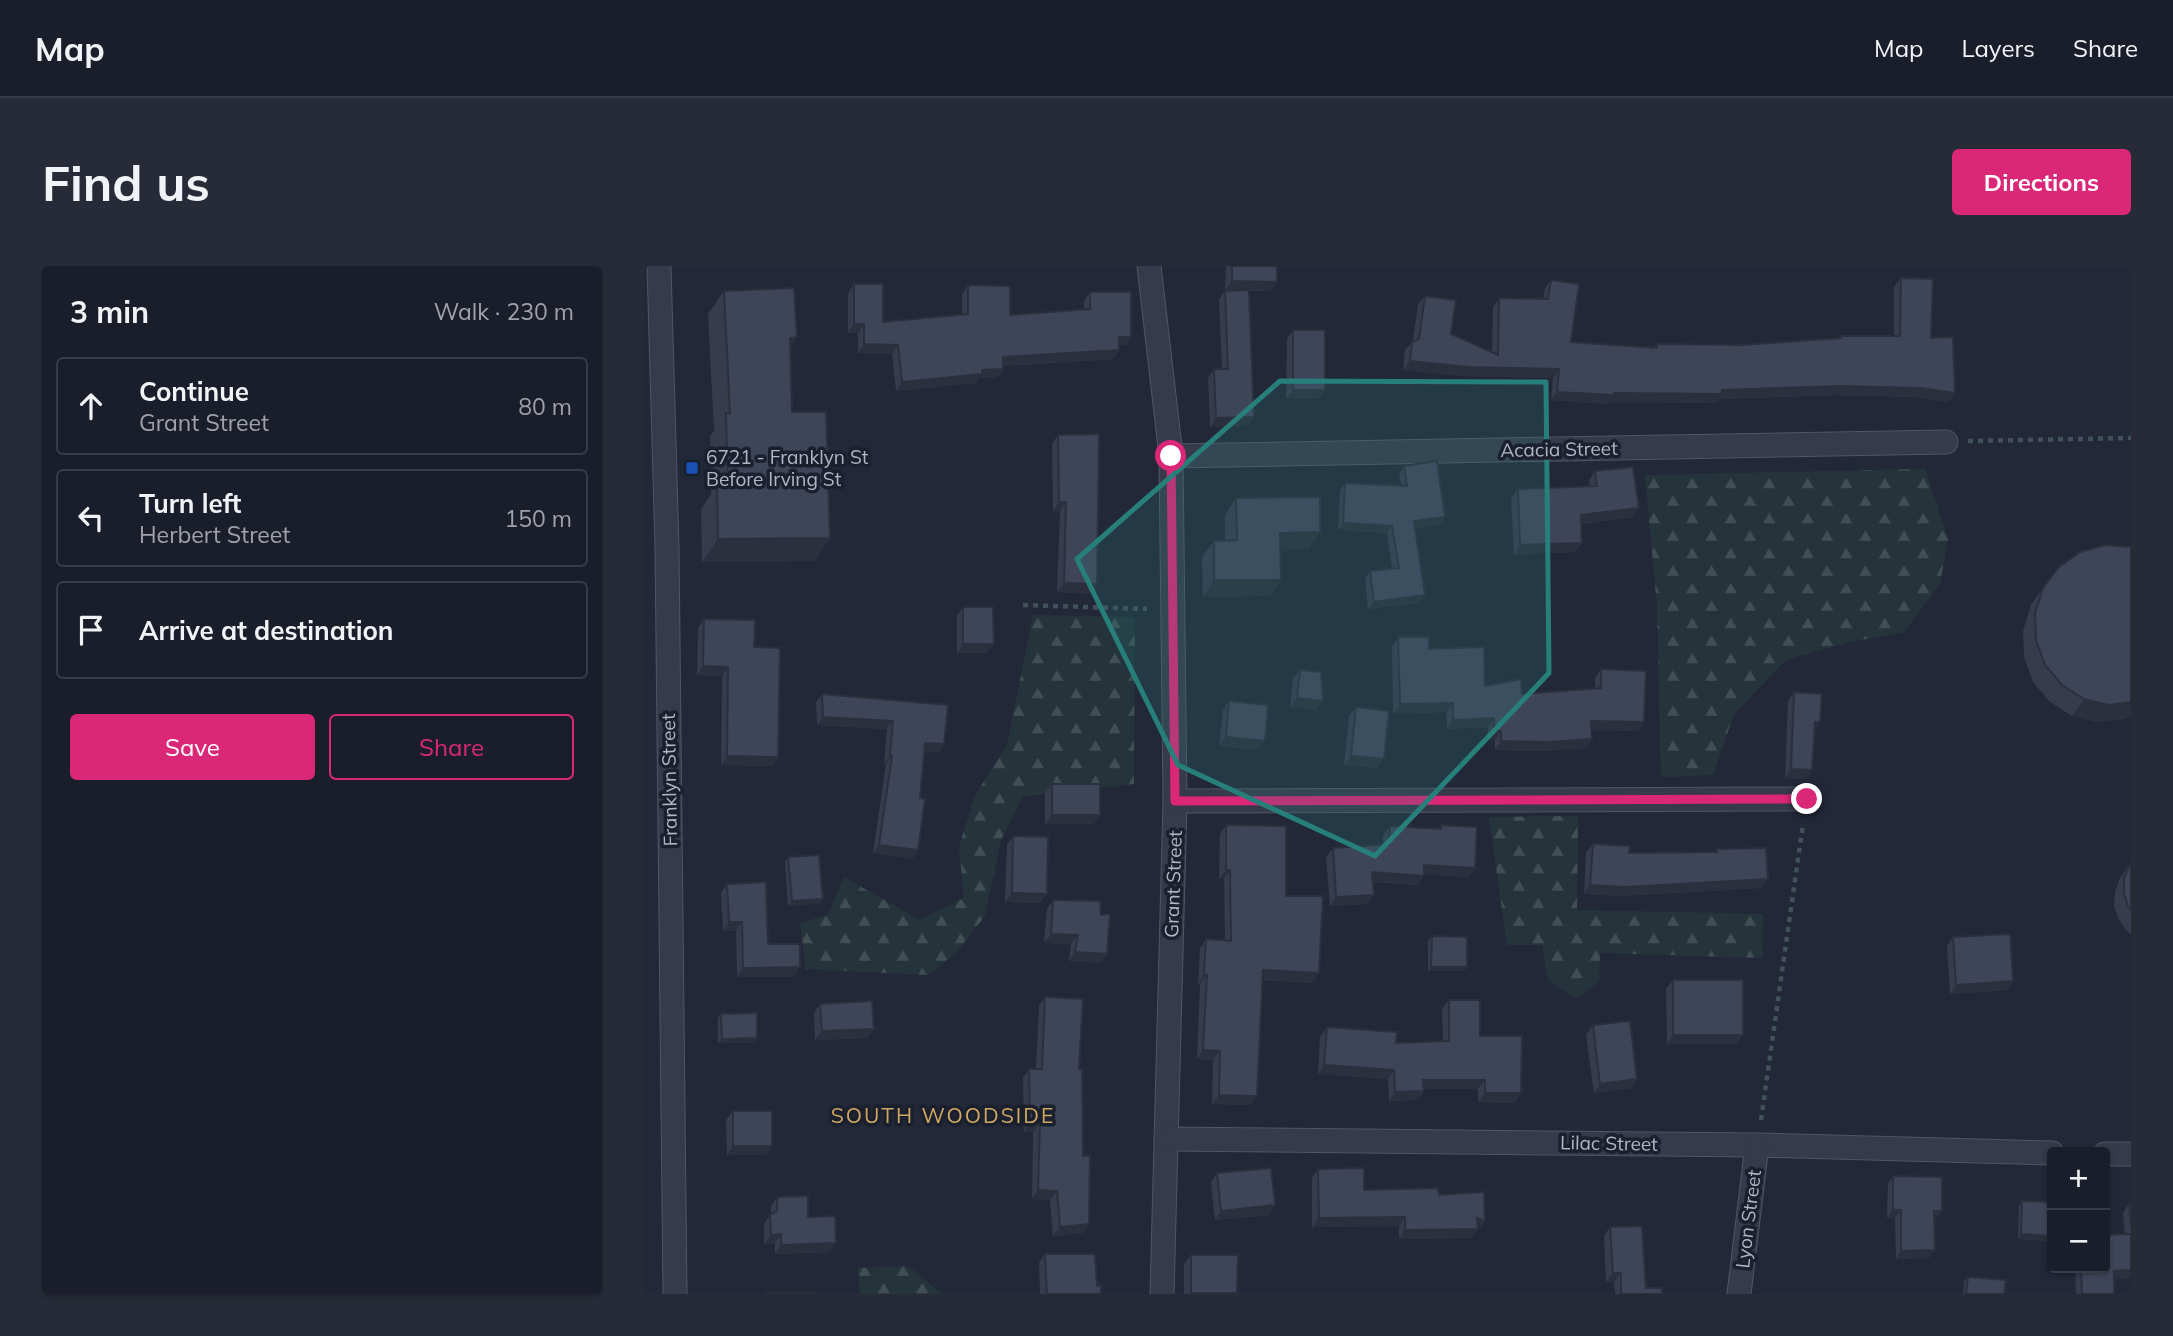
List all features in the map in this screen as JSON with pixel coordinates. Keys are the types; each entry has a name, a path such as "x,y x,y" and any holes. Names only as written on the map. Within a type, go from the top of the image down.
{"street":[{"name":"Franklyn Street","path":"659,266 667,547 676,1294"},
{"name":"Grant Street","path":"1149,266 1171,456 1175,801 1162,1294"},
{"name":"Acacia Street","path":"1171,456 1947,442"},
{"path":"1175,801 1807,799"},
{"name":"Lilac Street","path":"1166,1139 1757,1145 2047,1153"},
{"name":"Lyon Street","path":"1739,1294 1757,1145"},
{"path":"2110,1154 2131,1154"}],"path":[{"path":"1947,442 2131,438"},
{"path":"1023,605 1135,609"},
{"path":"1757,1145 1807,799"}],"highlighted area":[{"path":"1280,381 1546,382 1549,673 1375,856 1178,765 1077,559"}],"green space":[{"path":"1925,469 1948,539 1940,584 1903,633 1849,642 1786,660 1734,714 1713,775 1661,777 1657,606 1645,475"},
{"path":"1033,615 1135,617 1134,784 1023,796 1001,840 985,916 956,953 928,975 806,969 800,923 828,915 844,877 919,920 964,898 959,847 974,797 1007,745"},
{"path":"1578,816 1577,910 1763,914 1762,958 1600,953 1599,981 1577,999 1548,980 1542,945 1507,945 1489,817"},
{"path":"908,1266 942,1294 860,1294 858,1268"}],"building":[{"path":"1232,266 1277,266 1277,282 1232,281"},
{"path":"1901,278 1933,279 1931,338 1953,337 1955,393 1920,388 1841,386 1722,390 1722,394 1614,395 1557,392 1559,369 1468,367 1410,361 1412,342 1419,339 1425,296 1456,300 1451,334 1498,355 1499,298 1548,299 1551,280 1579,284 1571,342 1657,348 1657,344 1743,345 1841,336 1900,336"},
{"path":"854,284 883,284 883,322 968,314 968,285 1010,286 1010,315 1090,309 1090,292 1131,292 1131,337 1119,337 1119,350 1003,357 1003,369 982,370 982,374 902,382 898,345 864,344 864,324 854,324"},
{"path":"794,288 797,337 790,338 792,412 826,412 830,538 718,539 717,485 728,485 726,413 730,413 724,291"},
{"path":"1249,290 1254,417 1216,418 1214,369 1228,369 1225,291"},
{"path":"1293,330 1325,330 1325,390 1293,390"},
{"path":"1099,434 1097,584 1064,583 1066,502 1059,502 1058,435"},
{"path":"1437,461 1445,517 1414,521 1425,595 1374,602 1370,571 1399,568 1392,526 1343,523 1345,483 1407,486 1404,466"},
{"path":"1633,467 1639,508 1581,515 1582,543 1520,545 1518,489 1597,486 1595,471"},
{"path":"1320,497 1320,532 1280,533 1281,580 1214,580 1214,541 1237,540 1236,498"},
{"path":"2106,545 2131,547 2131,702 2109,705 2084,699 2062,685 2045,665 2036,640 2035,613 2043,588 2059,567 2080,552"},
{"path":"963,607 993,607 994,644 963,644"},
{"path":"704,619 755,620 754,647 780,648 778,757 727,756 728,667 703,666"},
{"path":"1398,637 1429,637 1429,649 1484,647 1485,686 1521,679 1522,694 1601,688 1601,669 1646,671 1644,722 1591,721 1592,739 1501,741 1501,731 1494,730 1494,718 1453,720 1453,703 1400,704"},
{"path":"1300,670 1321,672 1323,701 1297,698"},
{"path":"1794,692 1822,694 1820,722 1815,722 1812,770 1791,769"},
{"path":"822,694 948,705 944,744 925,743 920,798 925,799 918,850 879,845 892,756 893,721 823,717"},
{"path":"1229,701 1268,705 1265,741 1226,737"},
{"path":"1356,707 1389,711 1384,759 1351,756"},
{"path":"1052,784 1100,784 1100,815 1052,815"},
{"path":"1226,825 1286,826 1286,896 1323,896 1319,973 1263,970 1257,1096 1219,1095 1220,1051 1203,1050 1206,939 1231,941"},
{"path":"1441,825 1477,827 1475,868 1424,865 1424,876 1372,872 1374,895 1336,897 1333,848 1389,844 1390,826 1441,829"},
{"path":"1013,836 1048,837 1047,894 1012,893"},
{"path":"1593,844 1630,846 1629,853 1717,852 1717,849 1766,848 1768,879 1627,887 1590,885"},
{"path":"819,855 823,899 792,901 788,857"},
{"path":"2131,862 2131,910 2124,893 2124,878"},
{"path":"766,882 768,944 800,944 800,967 743,968 742,922 729,922 727,884"},
{"path":"1053,900 1100,901 1101,915 1110,914 1107,954 1075,952 1078,935 1051,934"},
{"path":"2010,934 2013,981 1956,985 1953,937"},
{"path":"1432,936 1467,937 1467,967 1431,967"},
{"path":"1673,980 1743,980 1743,1035 1673,1035"},
{"path":"1045,997 1083,999 1079,1069 1082,1069 1083,1156 1090,1156 1089,1224 1060,1227 1057,1191 1038,1190 1040,1123 1030,1123 1029,1069 1042,1069"},
{"path":"1449,1000 1480,1000 1480,1036 1522,1036 1521,1093 1485,1093 1485,1080 1423,1080 1424,1091 1395,1092 1394,1070 1324,1065 1327,1027 1397,1032 1396,1043 1449,1041"},
{"path":"872,1001 874,1029 822,1031 820,1004"},
{"path":"757,1013 757,1038 722,1039 721,1014"},
{"path":"1630,1021 1637,1079 1600,1084 1593,1025"},
{"path":"733,1111 772,1111 772,1146 733,1146"},
{"path":"1271,1168 1275,1205 1221,1211 1217,1173"},
{"path":"1364,1168 1364,1190 1438,1188 1439,1195 1484,1192 1485,1221 1477,1218 1478,1229 1405,1230 1405,1217 1319,1218 1318,1169"},
{"path":"1893,1176 1942,1177 1942,1211 1934,1211 1935,1250 1901,1251 1901,1210 1893,1210"},
{"path":"808,1196 808,1217 835,1216 836,1243 781,1245 781,1234 771,1235 770,1215 777,1211 777,1197"},
{"path":"2022,1201 2047,1202 2047,1236 2021,1234"},
{"path":"1642,1226 1646,1288 1662,1288 1662,1294 1621,1294 1621,1273 1613,1273 1610,1227"},
{"path":"2131,1234 2131,1270 2114,1271 2114,1294 2082,1294 2081,1273 2110,1273 2110,1235"},
{"path":"1045,1254 1095,1254 1097,1286 1101,1285 1101,1294 1047,1294"},
{"path":"1191,1255 1238,1255 1237,1293 1191,1293"},
{"path":"1968,1277 2006,1280 2004,1294 1966,1294"},
{"path":"816,1293 816,1294 767,1294"}],"place":[{"name":"6721 - Franklyn St Before Irving St","path":"692,468"}],"district":[{"name":"SOUTH WOODSIDE","path":"943,1115"}],"route":[{"path":"1171,456 1175,801 1807,799"}]}
